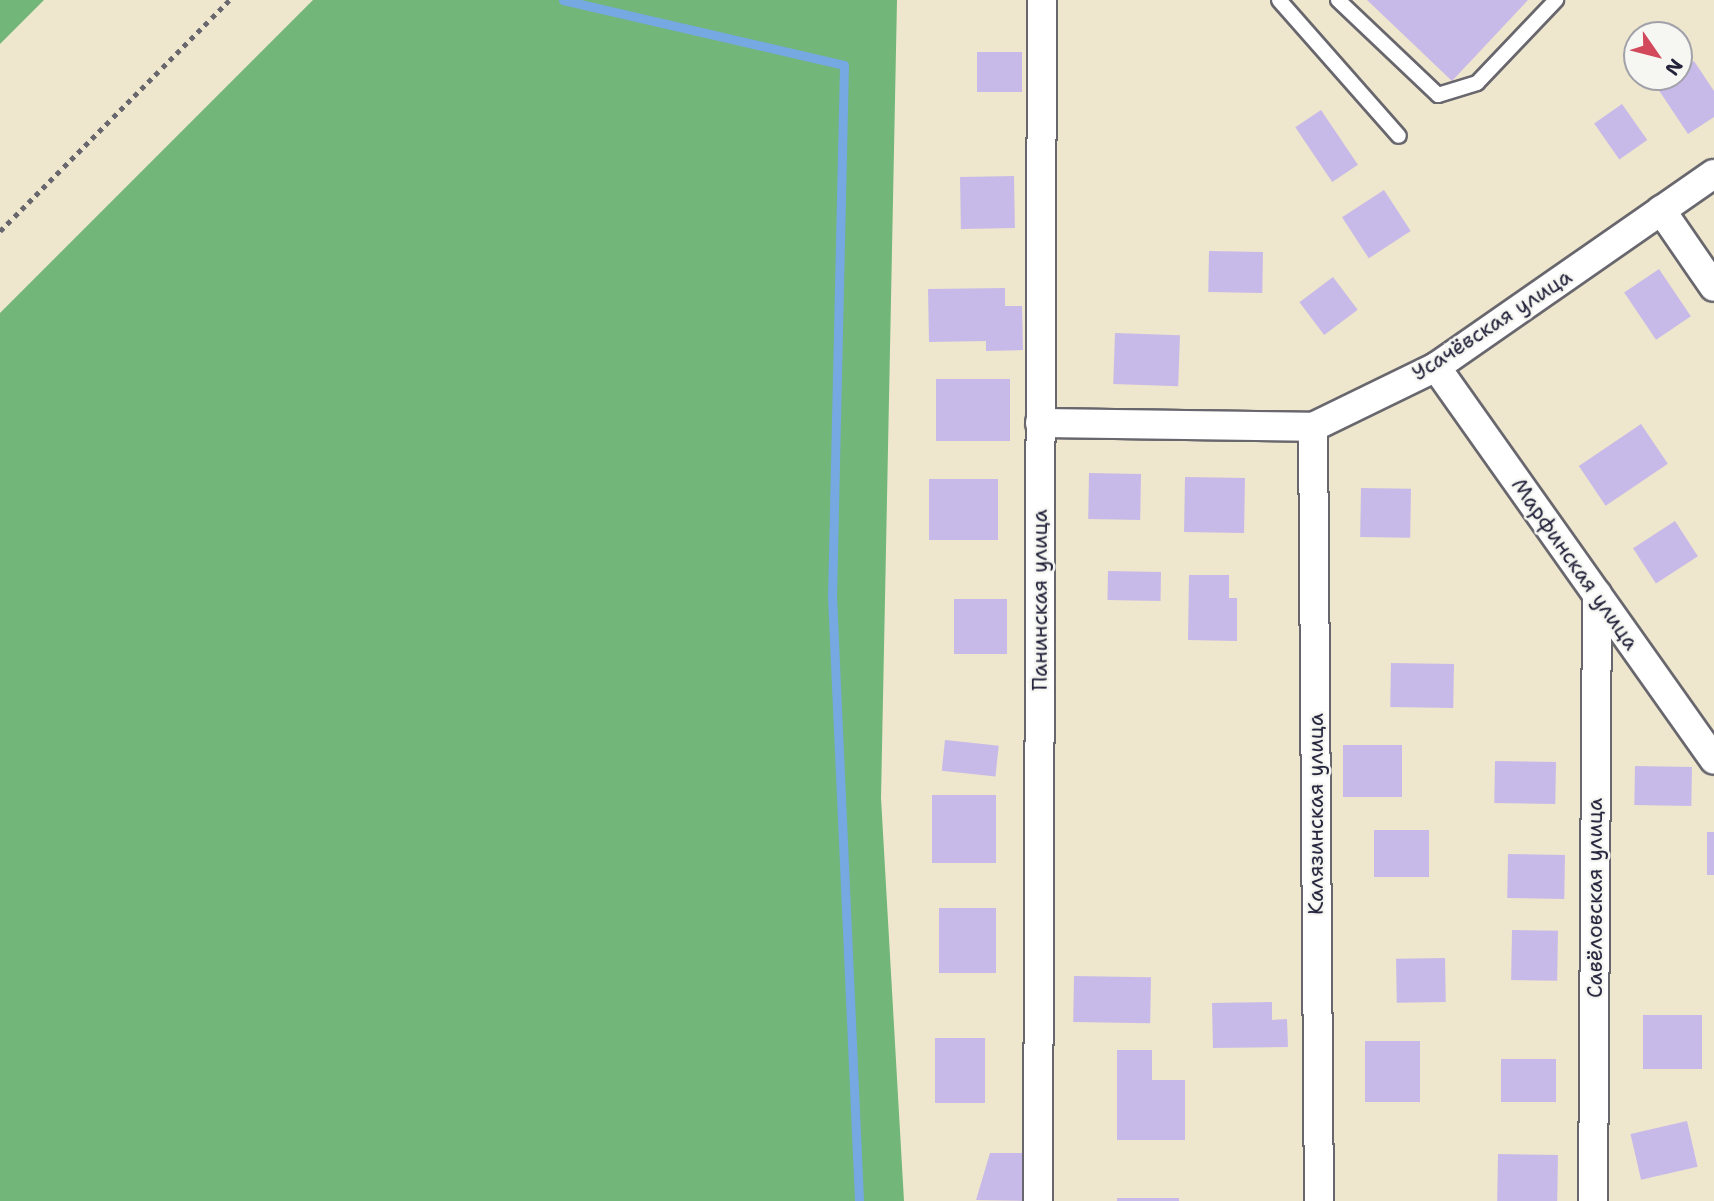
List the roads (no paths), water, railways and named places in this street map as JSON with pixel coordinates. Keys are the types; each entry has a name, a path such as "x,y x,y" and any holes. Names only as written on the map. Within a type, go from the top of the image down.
{"street":[{"name":"Панинская улица","path":"1038,1201 1042,0"},
{"name":"Усачёвская улица","path":"1040,423 1313,427 1436,367 1714,174"},
{"path":"1661,210 1714,287"},
{"name":"Марфинская улица","path":"1436,367 1714,760"},
{"name":"Калязинская улица","path":"1313,427 1319,1201"},
{"name":"Савёловская улица","path":"1593,1201 1597,594"}],"lane":[{"path":"1279,0 1399,135"},
{"path":"1338,0 1438,95 1477,83 1556,0"}],"waterway":[{"path":"563,0 844,65 832,596 859,1201"}]}
